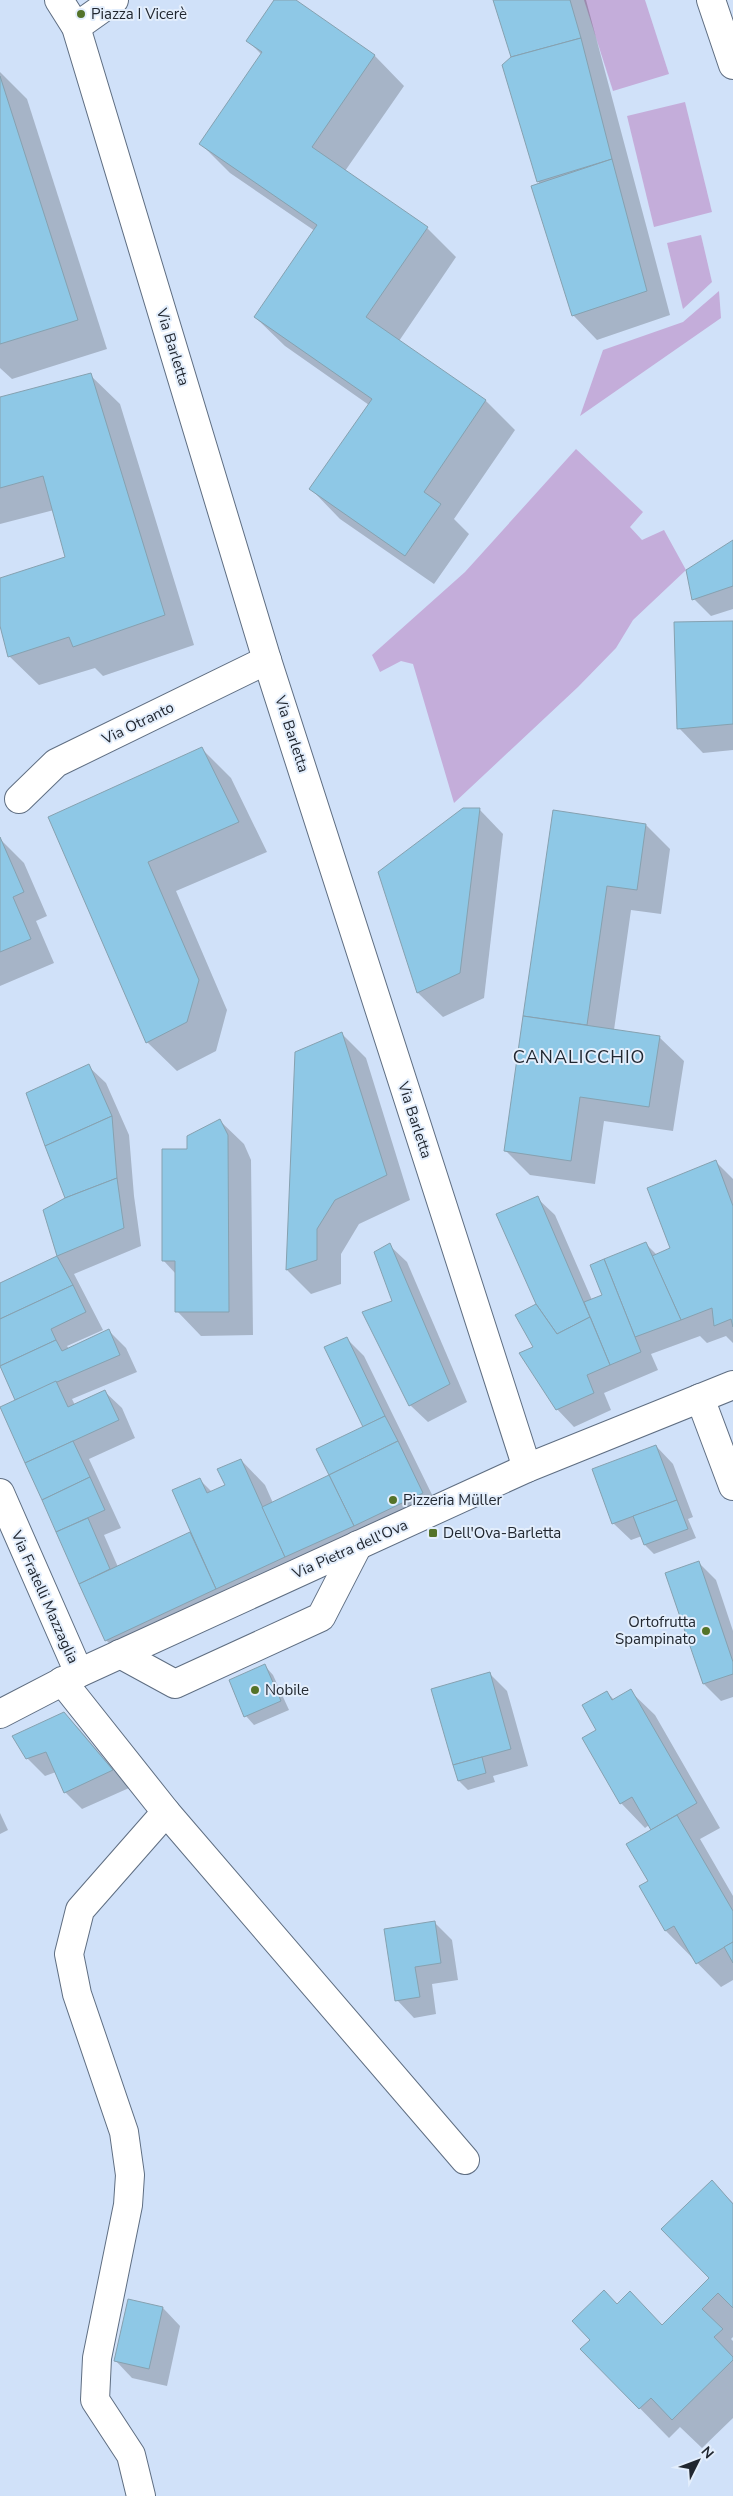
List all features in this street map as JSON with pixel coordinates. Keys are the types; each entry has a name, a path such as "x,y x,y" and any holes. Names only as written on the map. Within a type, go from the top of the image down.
{"street":[{"name":"Via Barletta","path":"59,0 76,27 268,660 526,1468"},
{"path":"76,27 114,0"},
{"path":"711,0 733,65"},
{"name":"Via Otranto","path":"19,799 56,763 268,660"},
{"name":"Via Pietra dell'Ova","path":"0,1714 70,1677 526,1468 733,1385"},
{"path":"700,1398 733,1486"},
{"name":"Via Fratelli Mazzaglia","path":"0,1493 70,1677 166,1812 465,2160"},
{"path":"120,1654 175,1684 320,1617 358,1545"},
{"path":"141,2496 131,2455 95,2400 97,2358 128,2205 130,2175 124,2132 77,1994 69,1954 80,1910 166,1812"}],"shaded area":[{"path":"584,0 645,0 669,74 613,91"},
{"path":"685,102 712,212 654,227 627,116"},
{"path":"701,235 712,282 683,309 667,243"},
{"path":"719,291 721,318 580,416 603,350 683,322"},
{"path":"576,449 643,512 630,527 642,540 664,530 686,570 633,620 616,648 578,687 454,803 413,664 401,661 380,672 372,655 465,572"}],"building":[{"path":"274,0 296,0 375,55 312,147 428,227 366,317 486,400 424,492 441,504 405,556 309,489 372,399 254,317 317,225 199,144 262,52 246,41"},
{"path":"493,0 570,0 581,38 511,57"},
{"path":"581,38 612,159 537,182 502,65 511,57"},
{"path":"0,76 78,320 0,344"},
{"path":"612,159 647,291 572,316 531,186"},
{"path":"91,373 165,615 73,647 69,637 8,657 0,626 0,578 65,557 43,476 0,488 0,397"},
{"path":"733,540 733,586 692,600 686,570"},
{"path":"733,621 733,724 677,729 674,622"},
{"path":"202,747 239,822 148,862 199,980 187,1022 146,1043 48,817"},
{"path":"463,808 480,808 460,973 417,993 378,872"},
{"path":"553,810 646,824 637,890 607,886 587,1025 523,1016"},
{"path":"0,837 24,892 13,897 31,939 0,952"},
{"path":"523,1016 660,1036 649,1107 580,1097 571,1161 504,1151"},
{"path":"342,1032 387,1175 335,1200 317,1229 317,1260 286,1270 295,1052"},
{"path":"89,1064 112,1116 45,1146 26,1093"},
{"path":"112,1116 117,1178 65,1198 45,1146"},
{"path":"220,1119 228,1135 229,1312 175,1312 175,1261 162,1261 162,1149 187,1149 187,1136"},
{"path":"716,1160 733,1206 733,1327 731,1319 714,1326 712,1308 681,1320 652,1256 670,1248 647,1188"},
{"path":"117,1178 124,1228 57,1256 43,1210 65,1198"},
{"path":"538,1196 590,1317 557,1334 536,1304 496,1214"},
{"path":"646,1242 681,1320 635,1337 604,1259"},
{"path":"390,1243 450,1384 409,1406 362,1312 392,1301 374,1252"},
{"path":"57,1256 73,1285 0,1319 0,1283"},
{"path":"604,1259 641,1352 610,1365 584,1302 602,1295 590,1265"},
{"path":"73,1285 86,1312 51,1329 56,1340 0,1366 0,1319"},
{"path":"536,1304 557,1334 590,1317 610,1365 587,1375 594,1393 556,1410 519,1353 533,1347 515,1315"},
{"path":"109,1329 120,1355 15,1400 0,1366 56,1340 62,1351"},
{"path":"347,1337 385,1416 363,1427 324,1347"},
{"path":"56,1381 68,1407 105,1390 119,1420 25,1463 0,1407"},
{"path":"385,1416 398,1441 329,1475 316,1449"},
{"path":"73,1441 90,1477 42,1500 25,1463"},
{"path":"398,1441 423,1493 354,1526 329,1475"},
{"path":"656,1445 677,1500 612,1524 592,1469"},
{"path":"241,1459 285,1557 216,1589 172,1490 200,1478 207,1493 225,1485 217,1469"},
{"path":"329,1475 354,1526 285,1557 262,1507"},
{"path":"90,1477 105,1510 56,1532 42,1500"},
{"path":"677,1500 688,1529 644,1545 633,1516"},
{"path":"88,1518 110,1569 79,1584 56,1532"},
{"path":"190,1532 216,1589 105,1641 79,1584"},
{"path":"699,1561 733,1662 733,1674 703,1684 665,1573"},
{"path":"265,1664 281,1701 244,1717 229,1680"},
{"path":"490,1672 511,1749 453,1765 431,1689"},
{"path":"631,1689 697,1803 651,1830 632,1797 620,1804 582,1738 596,1730 582,1705 607,1691 612,1700"},
{"path":"64,1712 113,1770 64,1793 46,1752 26,1759 12,1736"},
{"path":"482,1757 486,1773 458,1781 453,1765"},
{"path":"677,1815 733,1911 733,1942 696,1964 674,1926 665,1931 639,1886 648,1881 626,1844"},
{"path":"435,1921 441,1963 415,1967 420,1997 395,2001 384,1929"},
{"path":"733,1942 733,1963 724,1947"},
{"path":"712,2180 733,2204 733,2308 718,2293 702,2309 723,2329 714,2337 733,2357 733,2360 672,2420 651,2398 639,2409 580,2349 590,2340 572,2321 604,2290 617,2304 630,2291 662,2325 709,2278 661,2229"},
{"path":"128,2299 163,2307 149,2369 114,2361"}],"place":[{"name":"Piazza I Vicerè","path":"81,14"},
{"name":"Pizzeria Müller","path":"393,1500"},
{"name":"Dell'Ova-Barletta","path":"433,1533"},
{"name":"Ortofrutta Spampinato","path":"706,1631"},
{"name":"Nobile","path":"255,1690"}],"district":[{"name":"CANALICCHIO","path":"579,1057"}]}
